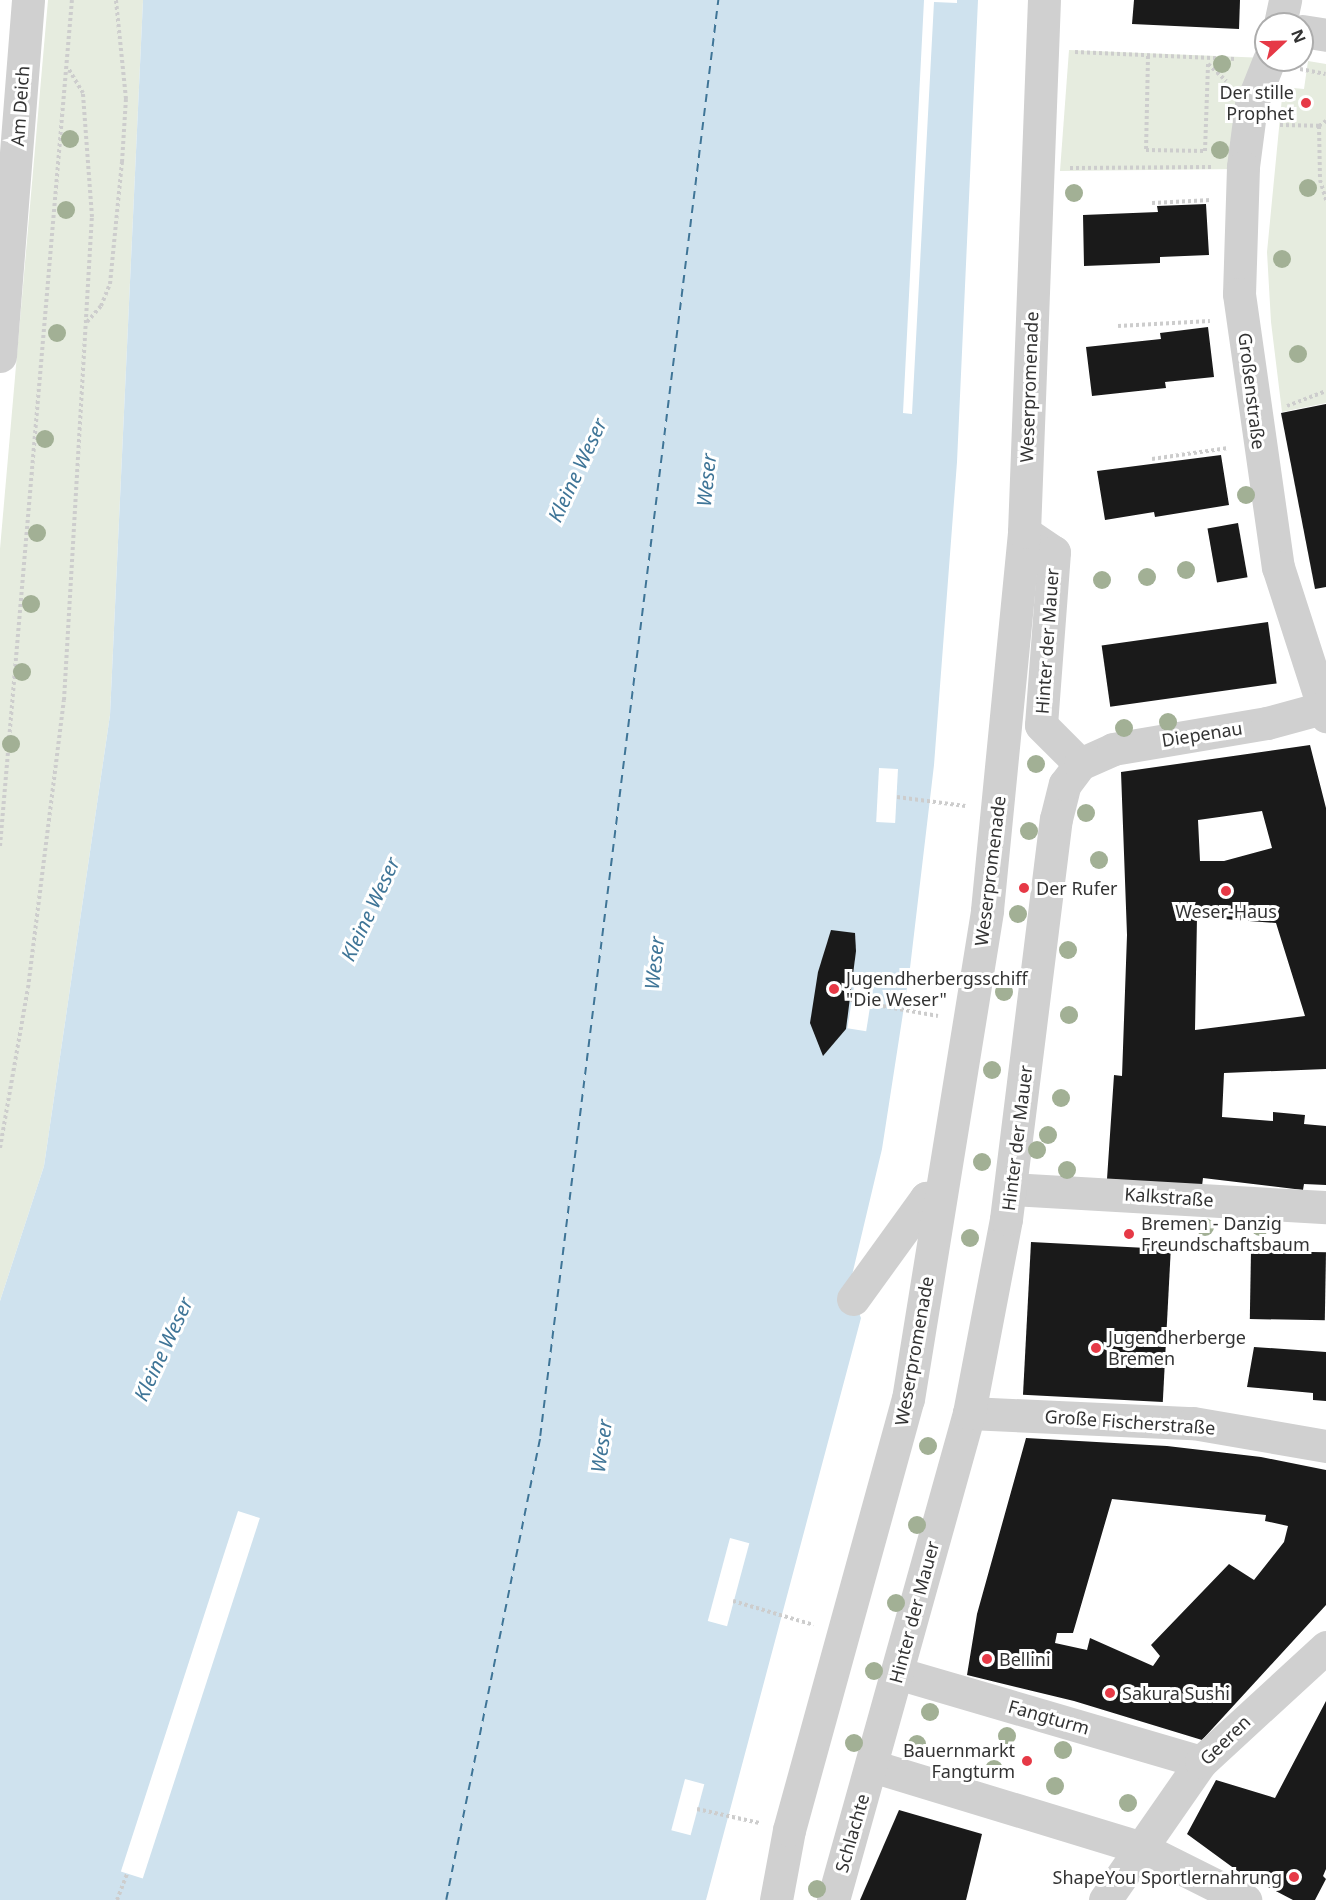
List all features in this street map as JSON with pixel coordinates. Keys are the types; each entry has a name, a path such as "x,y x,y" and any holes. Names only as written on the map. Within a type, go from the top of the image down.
{"street":[{"name":"Am Deich","path":"0,356 28,0"},
{"name":"Weserpromenade","path":"776,1900 789,1830 908,1399 987,909 1024,532 1044,0"},
{"name":"Großenstraße","path":"1264,72 1251,105 1241,198 1242,319 1258,444 1278,567 1325,710"},
{"name":"Hinter der Mauer","path":"872,1766 969,1413 1011,1188 1056,819 1065,784 1080,764 1041,725 1054,552 1024,532"},
{"name":"Diepenau","path":"1080,764 1126,746 1268,723 1325,710"},
{"name":"Kalkstraße","path":"1011,1188 1326,1207"},
{"path":"853,1299 926,1198 939,1201"},
{"name":"Große Fischerstraße","path":"969,1413 1193,1423 1326,1446"},
{"name":"Geeren","path":"1105,1900 1138,1847 1201,1762 1326,1647"},
{"name":"Fangturm","path":"897,1672 1201,1762"},
{"path":"872,1766 1138,1847 1245,1900"},
{"name":"Schlachte","path":"833,1900 872,1766"}],"path":[{"path":"0,846 72,0"},
{"path":"87,323 101,306 110,284 122,162 126,99 116,0"},
{"path":"1042,50 1211,57"},
{"path":"1148,56 1146,150 1205,151 1208,64 1251,105"},
{"path":"0,1148 28,988 64,700 92,217 83,93 68,68"},
{"path":"1279,125 1319,126 1326,121"},
{"path":"1319,126 1320,180 1326,200"},
{"path":"1101,168 1208,167"},
{"path":"1152,203 1241,198"},
{"path":"1118,326 1242,319"},
{"path":"1280,408 1326,391"},
{"path":"1152,459 1258,444"},
{"path":"897,797 969,807"},
{"path":"871,1004 944,1017"},
{"path":"733,1601 818,1626"},
{"path":"698,1809 769,1825"},
{"path":"117,1900 127,1874"}],"shaded area":[{"path":"48,0 143,0 110,715 44,1166 0,1301 0,549"},
{"path":"1069,50 1254,58 1254,72 1263,72 1241,169 1060,171"},
{"path":"1314,62 1326,64 1326,403 1282,412 1271,322 1267,252 1283,87 1304,89 1306,72 1314,72"}],"water":[{"path":"143,0 978,0 957,462 934,765 910,968 882,1149 849,1288 861,1318 706,1900 0,1900 0,1301 44,1166 110,715"}],"pier":[{"path":"924,0 957,0 957,3 934,2 912,414 903,413"},
{"path":"879,768 898,769 895,823 876,822"},
{"path":"856,974 875,977 866,1031 847,1028"},
{"path":"238,1511 260,1518 143,1879 121,1871"},
{"path":"730,1538 749,1543 727,1626 708,1621"},
{"path":"685,1779 704,1784 691,1835 671,1830"}],"building":[{"path":"1134,0 1240,0 1239,29 1132,24"},
{"path":"1206,204 1209,255 1160,257 1160,263 1084,266 1083,215 1158,212 1157,206"},
{"path":"1208,327 1214,377 1165,382 1166,388 1092,396 1086,347 1161,339 1160,333"},
{"path":"1326,404 1326,587 1315,589 1281,413"},
{"path":"1221,455 1229,505 1155,517 1154,512 1105,520 1097,471"},
{"path":"1238,523 1248,577 1217,583 1207,528"},
{"path":"1268,622 1277,683 1110,707 1102,645"},
{"name":"Weser-Haus","path":"1310,745 1326,808 1326,1069 1224,1073 1222,1117 1273,1121 1273,1112 1305,1115 1304,1124 1326,1126 1326,1185 1304,1184 1303,1190 1203,1178 1202,1186 1107,1179 1114,1075 1122,1076 1127,935 1121,772","holes":["1262,811 1272,848 1224,861 1200,861 1198,820","1197,917 1276,923 1305,1016 1195,1030"]},
{"name":"Jugendherbergsschiff \"Die Weser\"","path":"831,930 855,933 856,951 846,1029 823,1056 810,1023 818,972"},
{"name":"Jugendherberge Bremen","path":"1031,1242 1171,1249 1163,1402 1023,1395"},
{"path":"1251,1251 1326,1252 1325,1320 1250,1319"},
{"path":"1254,1347 1326,1352 1326,1401 1313,1400 1313,1393 1247,1387"},
{"path":"1026,1438 1167,1446 1261,1457 1326,1470 1326,1605 1202,1740 1074,1701 967,1675 977,1614","holes":["1112,1499 1266,1515 1265,1521 1288,1526 1284,1542 1254,1580 1229,1564 1151,1645 1160,1656 1153,1666 1090,1638 1087,1650 1055,1643 1057,1633 1073,1633"]},
{"path":"1326,1701 1326,1869 1323,1876 1326,1879 1315,1900 1293,1900 1239,1872 1187,1834 1216,1780 1275,1798"},
{"path":"899,1810 982,1834 966,1900 860,1900"}],"ferry route":[{"path":"446,1900 540,1436 718,0"}],"place":[{"name":"Der stille Prophet","path":"1306,103"},
{"name":"Der Rufer","path":"1024,888"},
{"name":"Weser-Haus","path":"1226,891"},
{"name":"Jugendherbergsschiff \"Die Weser\"","path":"834,989"},
{"name":"Bremen - Danzig Freundschaftsbaum","path":"1129,1234"},
{"name":"Jugendherberge Bremen","path":"1096,1348"},
{"name":"Bellini","path":"987,1659"},
{"name":"Sakura Sushi","path":"1110,1693"},
{"name":"Bauernmarkt Fangturm","path":"1027,1761"},
{"name":"ShapeYou Sportlernahrung","path":"1294,1877"}],"water label":[{"name":"Kleine Weser","path":"577,470"},
{"name":"Weser","path":"706,480"},
{"name":"Kleine Weser","path":"370,909"},
{"name":"Weser","path":"654,963"},
{"name":"Kleine Weser","path":"163,1349"},
{"name":"Weser","path":"601,1446"}]}
